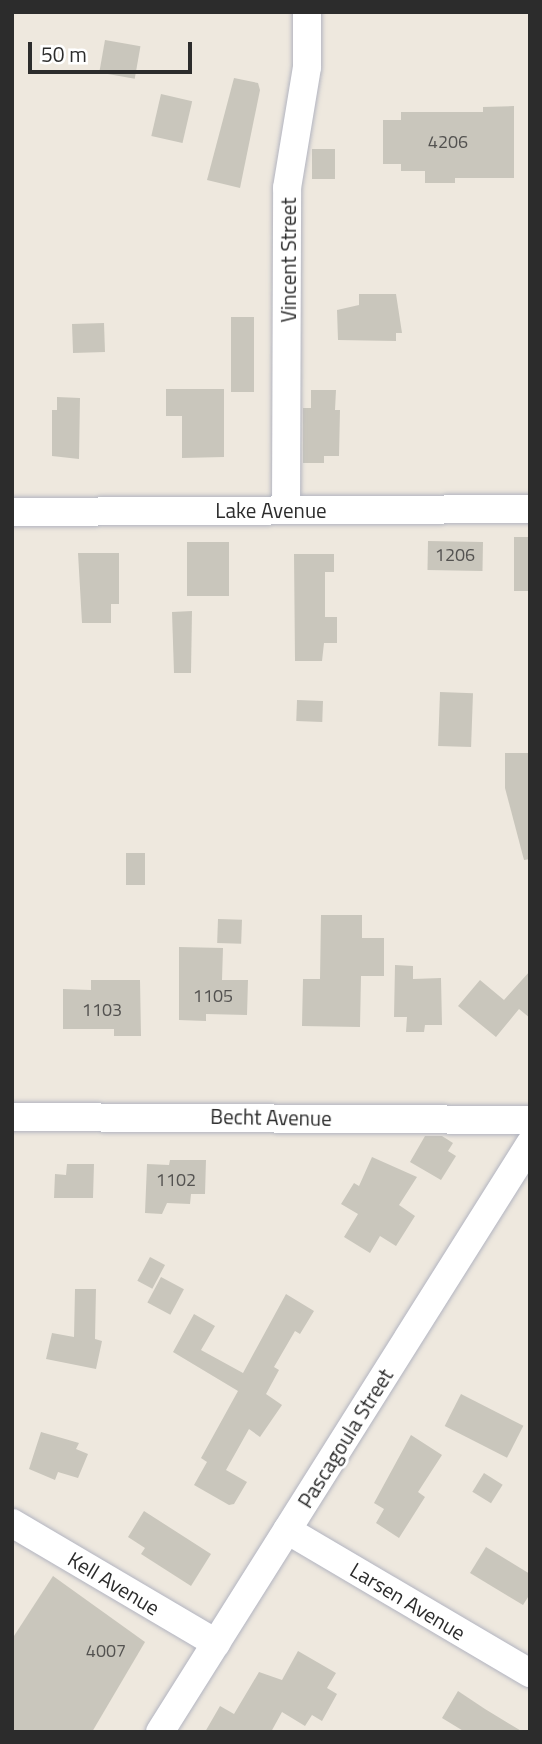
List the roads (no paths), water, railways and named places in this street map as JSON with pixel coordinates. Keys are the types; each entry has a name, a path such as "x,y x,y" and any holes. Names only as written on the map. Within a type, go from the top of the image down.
{"street":[{"name":"Vincent Street","path":"286,510 287,188 307,67 307,12"},
{"name":"Lake Avenue","path":"12,512 530,509"},
{"name":"Becht Avenue","path":"12,1117 530,1120"},
{"name":"Pascagoula Street","path":"160,1732 530,1144"},
{"name":"Kell Avenue","path":"12,1523 216,1643"},
{"name":"Larsen Avenue","path":"287,1530 530,1673"}]}
